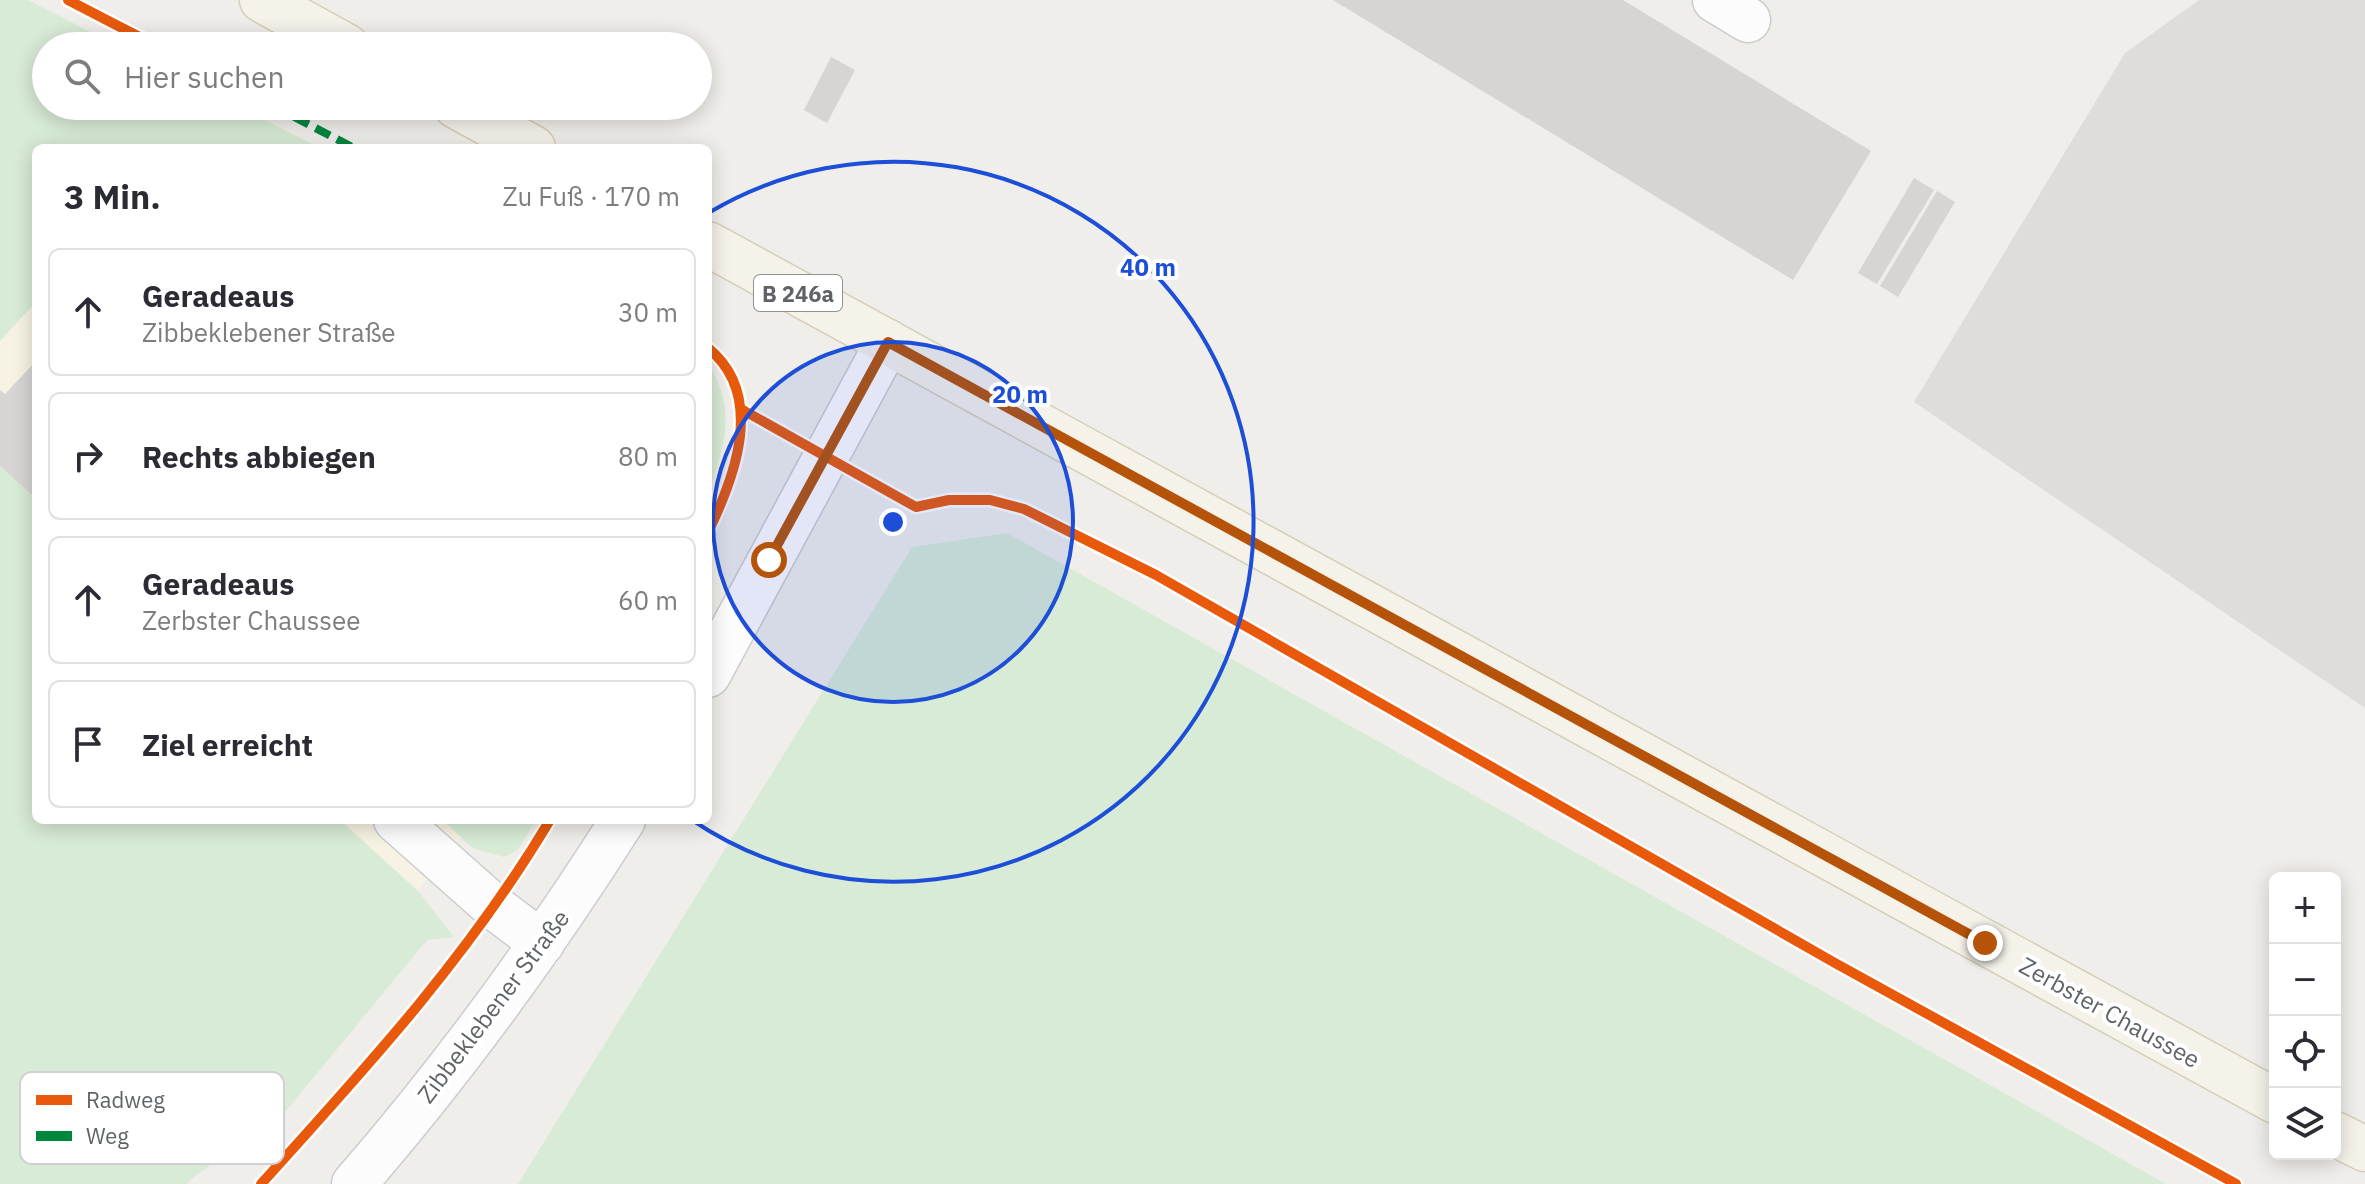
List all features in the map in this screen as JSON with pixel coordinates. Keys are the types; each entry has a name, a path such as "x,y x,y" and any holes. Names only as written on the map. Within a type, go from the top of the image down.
{"main road":[{"path":"262,0 320,32"},
{"path":"482,120 526,144"},
{"name":"B 246a","path":"712,246 888,342"},
{"name":"Zerbster Chaussee","path":"888,342 2269,1098"},
{"path":"2341,1137 2365,1149"}],"street":[{"path":"712,668 888,342"},
{"path":"401,824 494,907 542,943"},
{"name":"Zibbeklebener Straße","path":"354,1184 473,1036 542,943 620,824"}],"shaded area":[{"path":"2199,0 2365,0 2365,708 1914,402 2125,53"},
{"path":"32,241 32,543 0,511 0,279"},
{"path":"312,824 470,824 400,913"}],"green space":[{"path":"0,0 28,0 91,32 32,32 32,120 265,120 312,144 32,144 32,306 0,341"},
{"path":"712,372 723,397 725,413 719,460 712,482"},
{"path":"0,466 32,495 32,824 344,824 418,891 454,937 427,940 284,1113 284,1072 20,1072 20,1164 212,1164 187,1184 0,1184"},
{"path":"1007,533 2166,1184 518,1184 912,547"},
{"path":"447,824 534,824 518,850 504,857 472,848"}],"building":[{"path":"1333,0 1623,0 1871,151 1793,280"},
{"path":"831,57 855,70 827,123 804,110"},
{"path":"1914,178 1934,190 1877,284 1858,273"},
{"path":"1937,191 1955,202 1898,297 1880,286"},
{"path":"32,365 32,495 0,466 0,390 5,394"}],"marked path":[{"path":"300,120 346,144"}],"cycle path":[{"path":"68,0 130,32"},
{"path":"712,352 726,367 736,389 741,412 735,462 712,523"},
{"path":"741,409 916,507 949,500 990,500 1024,509 1156,575 1835,963 2236,1184"},
{"path":"284,1158 377,1054 451,964 519,870 548,824"},
{"path":"261,1184 279,1164"}],"route":[{"path":"769,560 888,342 1985,943"}]}
